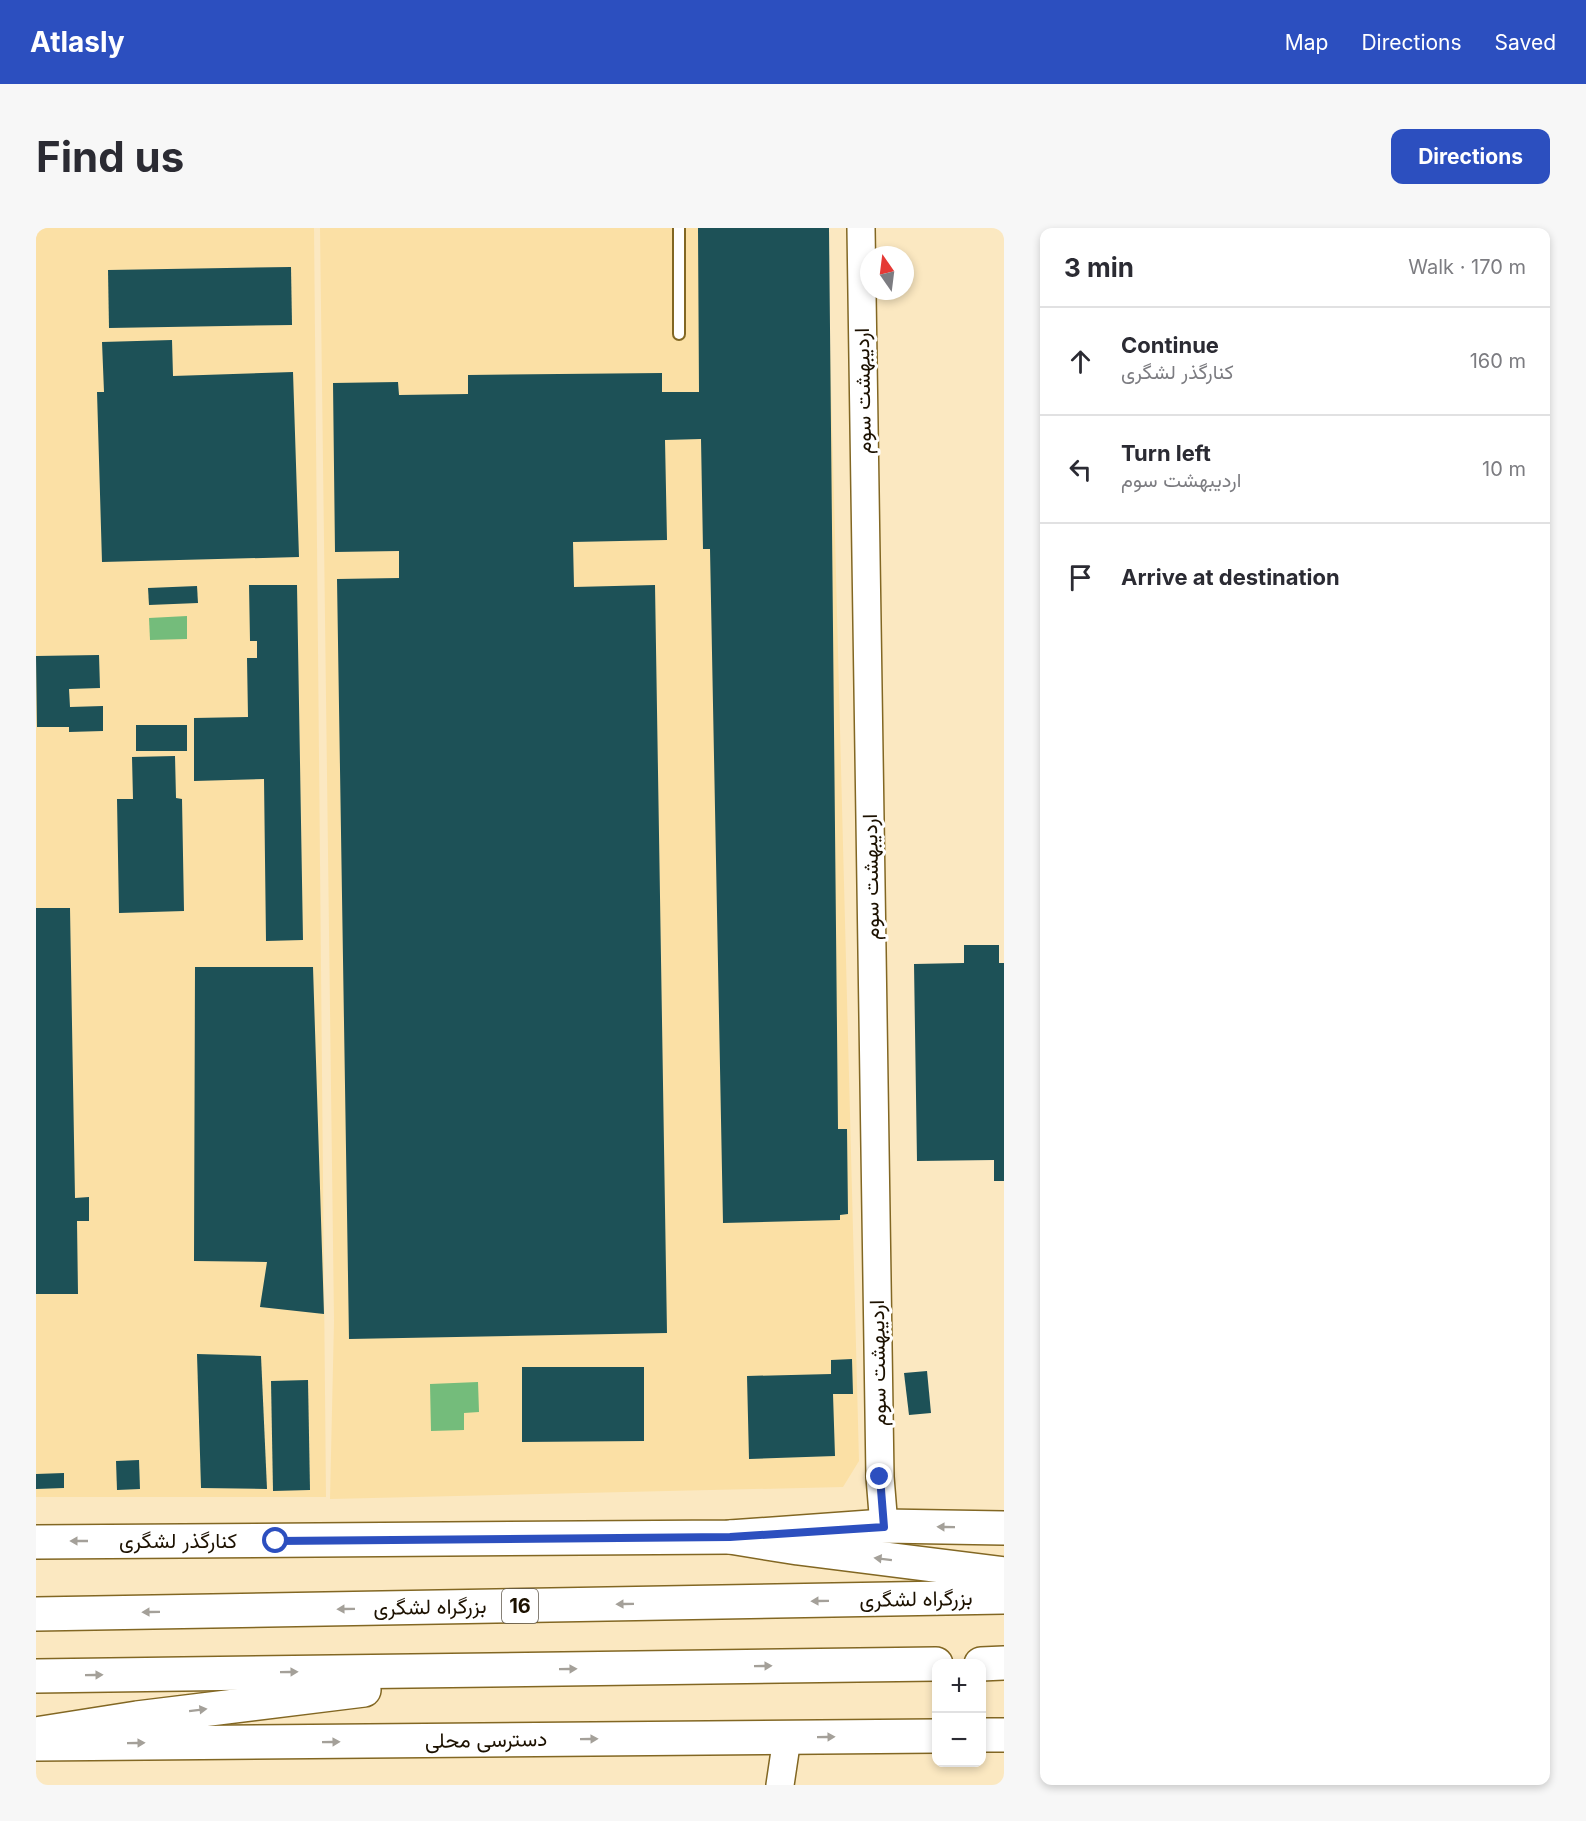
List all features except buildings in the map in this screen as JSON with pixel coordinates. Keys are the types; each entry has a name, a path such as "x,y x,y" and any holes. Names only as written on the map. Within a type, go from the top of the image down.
{"main road":[{"name":"کنارگذر لشگری","path":"36,1542 730,1537 884,1527 1004,1528"},
{"path":"730,1537 798,1548 1004,1574"},
{"name":"بزرگراه لشگری","path":"36,1614 1004,1597"},
{"path":"986,1664 1004,1663"},
{"path":"36,1676 932,1664"},
{"path":"36,1734 136,1718 531,1669"},
{"path":"986,1735 1004,1735"},
{"name":"دسترسی محلی","path":"36,1744 932,1736"}],"street":[{"name":"اردیبهشت سوم","path":"861,228 879,1466 884,1527"},
{"path":"780,1785 787,1738"}],"lane":[{"path":"679,228 680,334"}],"shaded area":[{"path":"36,228 314,228 326,1497 36,1497"},
{"path":"320,228 827,228 859,1461 843,1487 330,1499 334,1321"},
{"path":"187,616 187,639 150,640 149,618"},
{"path":"478,1382 479,1412 464,1413 464,1430 431,1431 430,1384"}],"route":[{"path":"276,1541 730,1537 884,1527 880,1477"}]}
